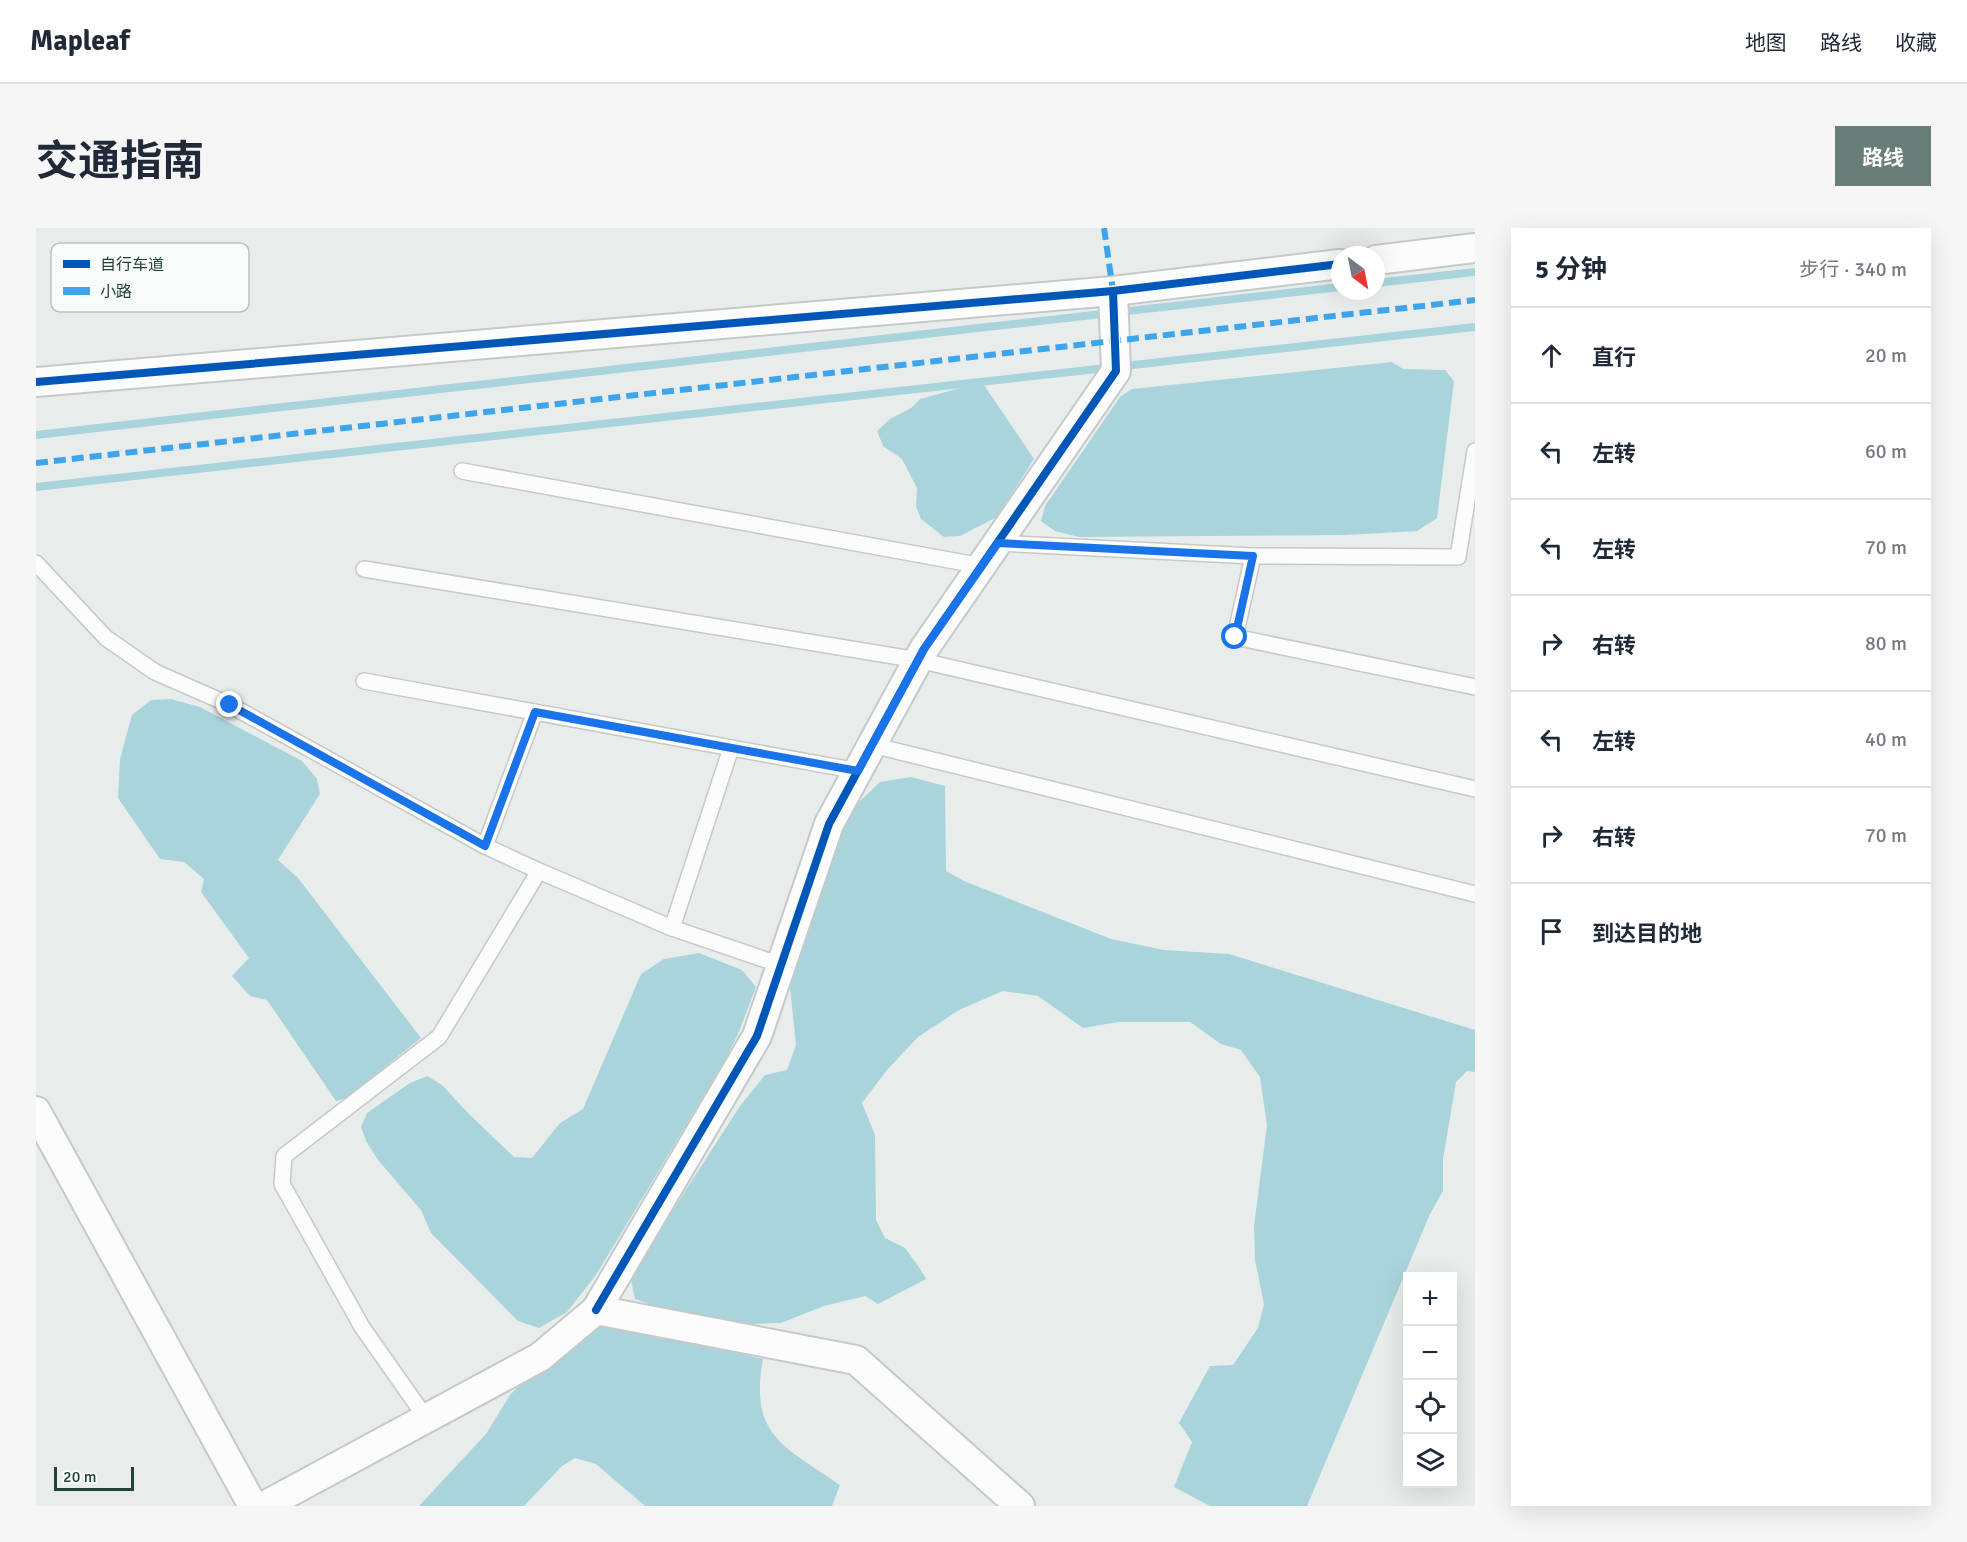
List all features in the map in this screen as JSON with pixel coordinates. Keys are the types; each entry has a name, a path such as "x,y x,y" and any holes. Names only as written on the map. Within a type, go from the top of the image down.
{"street":[{"path":"1385,259 1475,248"},
{"path":"36,382 1113,306 1331,266"},
{"path":"264,1506 540,1357 596,1310 757,1036 829,824 918,660 1116,363 1113,306"},
{"path":"36,1111 253,1506"},
{"path":"596,1310 856,1360 1020,1506"}],"lane":[{"path":"998,543 1253,556 1458,557 1475,452"},
{"path":"462,471 982,566"},
{"path":"1253,556 1235,637 1475,687"},
{"path":"36,563 106,638 155,672 230,705 485,846 672,928 781,965"},
{"path":"364,569 918,660 1475,789"},
{"path":"364,681 858,771"},
{"path":"485,846 535,712"},
{"path":"872,745 1475,894"},
{"path":"672,928 731,748"},
{"path":"426,1418 362,1328 282,1184 284,1156 439,1037 539,871"}],"water":[{"path":"1392,362 1403,369 1445,370 1454,381 1437,518 1417,531 1345,535 1079,537 1055,531 1041,521 1045,506 1120,397 1132,389"},
{"path":"982,382 1034,459 997,517 960,536 944,537 921,519 916,506 917,488 902,459 883,446 877,431 890,419 911,408 920,399"},
{"path":"171,699 200,707 302,761 317,779 320,794 278,860 298,878 421,1038 346,1098 336,1101 267,1000 250,996 232,976 249,958 201,892 204,879 184,862 160,859 118,798 120,759 132,715 151,700"},
{"path":"911,777 945,786 946,871 964,881 1111,939 1164,950 1229,954 1475,1030 1475,1072 1467,1071 1456,1082 1443,1159 1443,1191 1430,1214 1406,1272 1403,1272 1403,1278 1307,1506 1210,1506 1174,1487 1192,1442 1179,1423 1210,1366 1233,1365 1258,1328 1264,1304 1255,1260 1254,1226 1267,1125 1260,1077 1241,1050 1221,1044 1190,1022 1118,1022 1083,1028 1038,996 1003,991 959,1010 918,1037 887,1070 862,1103 875,1135 876,1220 885,1238 905,1248 926,1279 878,1304 865,1296 824,1306 781,1323 750,1324 667,1310 635,1299 631,1280 644,1255 740,1106 765,1075 787,1070 796,1045 790,988 843,826 859,802 880,782"},
{"path":"699,953 742,970 756,987 738,1034 724,1062 596,1275 567,1312 539,1328 518,1321 431,1233 421,1210 378,1160 366,1141 361,1127 367,1113 410,1083 427,1076 442,1085 514,1157 532,1158 560,1123 583,1109 641,974 664,959"},
{"path":"603,1326 648,1332 763,1359 760,1385 761,1406 766,1422 787,1448 840,1485 832,1506 645,1506 596,1464 575,1458 562,1466 524,1506 419,1506 486,1434 510,1395 526,1379 591,1329"}],"waterway":[{"path":"1385,282 1475,272"},
{"path":"36,435 1331,288"},
{"path":"36,487 1475,327"}],"marked path":[{"path":"1104,228 1113,291"},
{"path":"36,463 1475,300"}],"cycle path":[{"path":"36,382 1113,291 1331,265"},
{"path":"596,1310 757,1036 829,824 924,649 1116,371 1113,291"}],"route":[{"path":"230,705 485,846 535,712 858,771 924,649 998,543 1253,556 1235,637"}]}
